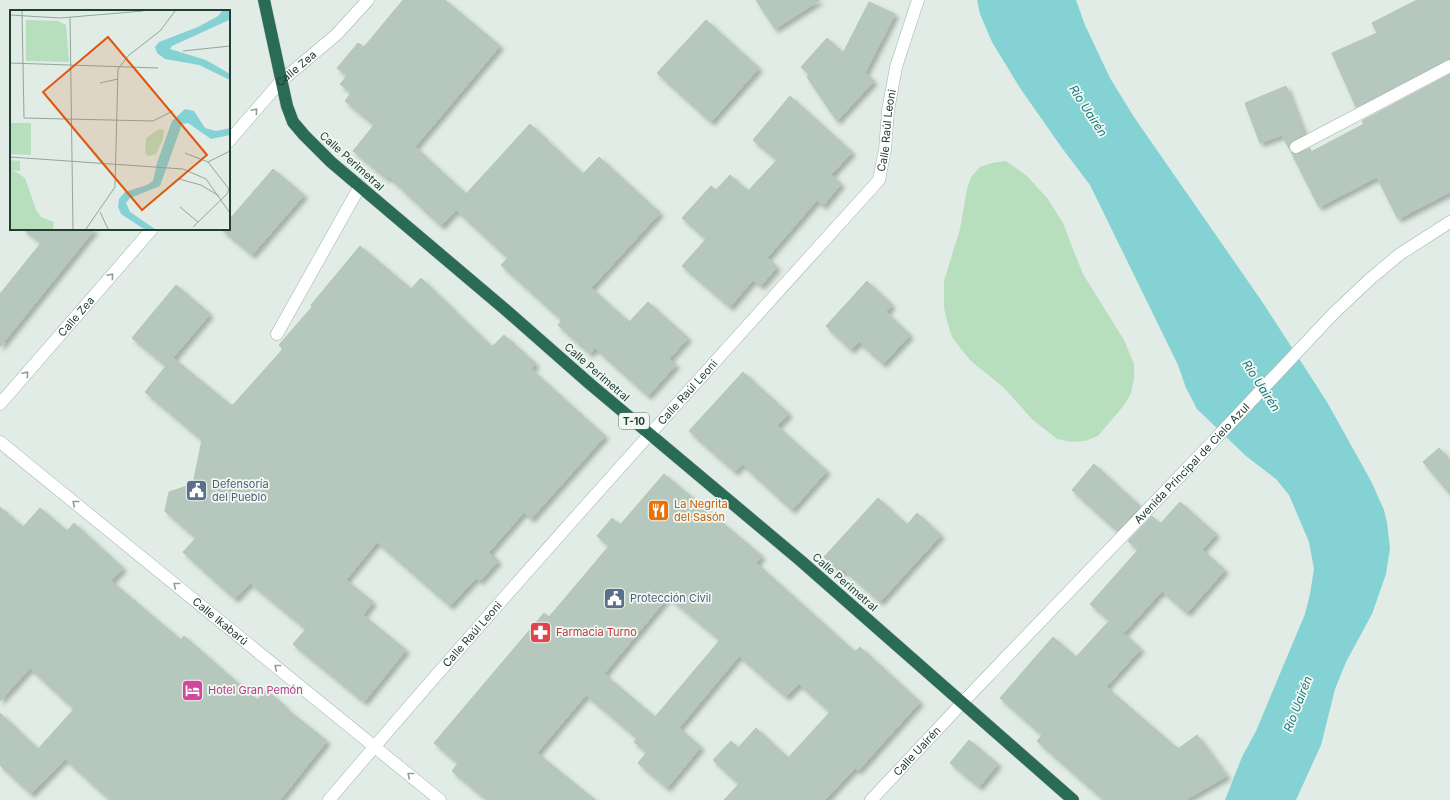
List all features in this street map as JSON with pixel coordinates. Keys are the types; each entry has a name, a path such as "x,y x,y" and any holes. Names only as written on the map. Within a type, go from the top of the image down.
{"highway":[{"name":"Calle Perimetral","path":"264,0 287,106 294,122 309,141 590,384 801,561 1073,800"}],"street":[{"name":"Calle Zea","path":"230,140 281,81 336,35 368,0"},
{"name":"Calle Raúl Leoni","path":"329,800 649,434 879,180 885,150 888,111 896,67 918,0"},
{"path":"1296,147 1450,66"},
{"path":"277,334 360,186"},
{"name":"Avenida Principal de Cielo Azul","path":"963,702 1318,330 1370,279 1400,254 1450,222"},
{"name":"Calle Zea","path":"0,404 151,230"},
{"name":"Calle Ikabarú","path":"0,442 440,800"},
{"name":"Calle Uairén","path":"872,800 963,702"}],"green space":[{"path":"1006,161 1027,176 1048,199 1063,223 1083,274 1124,340 1134,364 1134,379 1131,393 1125,404 1098,436 1085,441 1071,442 1057,439 1033,420 1003,387 971,361 952,337 947,321 944,308 944,281 960,229 967,189 971,177 980,167"}],"water":[{"name":"Río Uairén","path":"977,0 1076,0 1085,25 1110,78 1134,117 1263,303 1327,402 1371,481 1384,510 1390,548 1386,574 1372,614 1346,662 1335,689 1321,745 1296,800 1225,800 1242,757 1256,731 1305,614 1314,569 1309,542 1289,495 1276,479 1246,456 1197,409 1186,388 1178,365 1090,185 1020,88 992,42 980,14"}],"building":[{"path":"403,0 445,0 500,46 415,147 466,194 530,124 583,174 599,157 660,213 591,288 629,322 648,302 688,338 669,359 676,365 648,396 595,348 590,354 558,325 562,320 501,265 508,258 456,210 441,226 389,177 387,179 353,151 374,125 345,101 351,93 340,84 347,76 337,68 358,43 364,47"},
{"path":"756,0 820,0 775,29"},
{"path":"1417,0 1450,0 1450,59 1356,107 1332,53 1377,33 1372,23"},
{"path":"869,2 895,14 865,73 874,81 837,121 807,77 809,74 801,67 827,38 843,53"},
{"path":"706,20 759,68 711,122 657,73"},
{"path":"1450,74 1450,192 1398,219 1377,177 1319,207 1291,152 1296,154 1310,148 1311,152 1364,124 1362,121"},
{"path":"1286,86 1304,134 1289,143 1289,148 1282,135 1260,143 1245,103"},
{"path":"790,96 852,152 831,175 841,184 823,206 817,200 767,258 777,267 761,286 753,280 730,307 682,266 706,239 682,218 711,186 716,190 730,175 748,191 777,160 753,140"},
{"path":"273,169 304,195 252,255 222,230 230,230 230,219"},
{"path":"24,230 94,230 0,347 0,294 41,243"},
{"path":"360,246 411,289 421,278 492,347 504,335 536,364 531,369 605,436 531,519 524,512 489,552 498,561 480,581 476,578 450,606 377,542 346,580 373,602 363,615 406,650 364,702 293,644 306,629 250,583 235,599 183,552 196,538 165,511 169,492 193,484 202,440 145,392 166,366 132,338 176,285 210,314 173,358 232,406 283,349 279,345 312,307 311,305"},
{"path":"867,281 892,305 886,312 910,335 883,364 859,342 851,350 826,326"},
{"path":"743,372 789,414 777,426 827,471 792,510 742,464 735,472 689,431"},
{"path":"1439,448 1450,461 1450,494 1423,462"},
{"path":"1094,464 1140,506 1117,531 1072,490"},
{"path":"664,474 762,556 756,563 855,652 860,647 920,702 858,771 855,768 825,800 724,800 739,784 713,760 731,741 738,748 756,728 788,758 830,712 799,684 786,697 739,656 679,728 701,747 667,788 638,763 647,752 634,742 637,738 586,695 537,753 595,800 487,800 452,771 458,763 434,743 544,613 549,617 609,546 597,536 612,518 620,525","holes":["668,597 720,640 655,717 604,674"]},
{"path":"878,498 907,525 917,513 941,535 880,602 844,570 841,573 824,557"},
{"path":"1180,502 1216,534 1202,550 1225,570 1187,613 1162,591 1124,633 1090,604 1138,550 1128,541 1152,516 1160,524"},
{"path":"0,507 23,527 40,508 67,531 74,523 123,568 111,581 181,640 184,636 257,700 266,690 285,706 284,707 327,741 280,800 110,800 65,759 31,794 0,765 0,713 38,749 74,709 30,668 0,701"},
{"path":"1109,621 1141,649 1106,687 1178,749 1197,735 1227,776 1185,800 1104,800 1037,741 1042,735 1000,698 1053,637 1076,657"},
{"path":"969,740 998,764 979,787 950,763"}],"place":[{"name":"Defensoría del Pueblo","path":"196,490"},
{"name":"La Negrita del Sasón","path":"659,510"},
{"name":"Protección Civil","path":"615,598"},
{"name":"Farmacia Turno","path":"540,632"},
{"name":"Hotel Gran Pemón","path":"192,690"}]}
